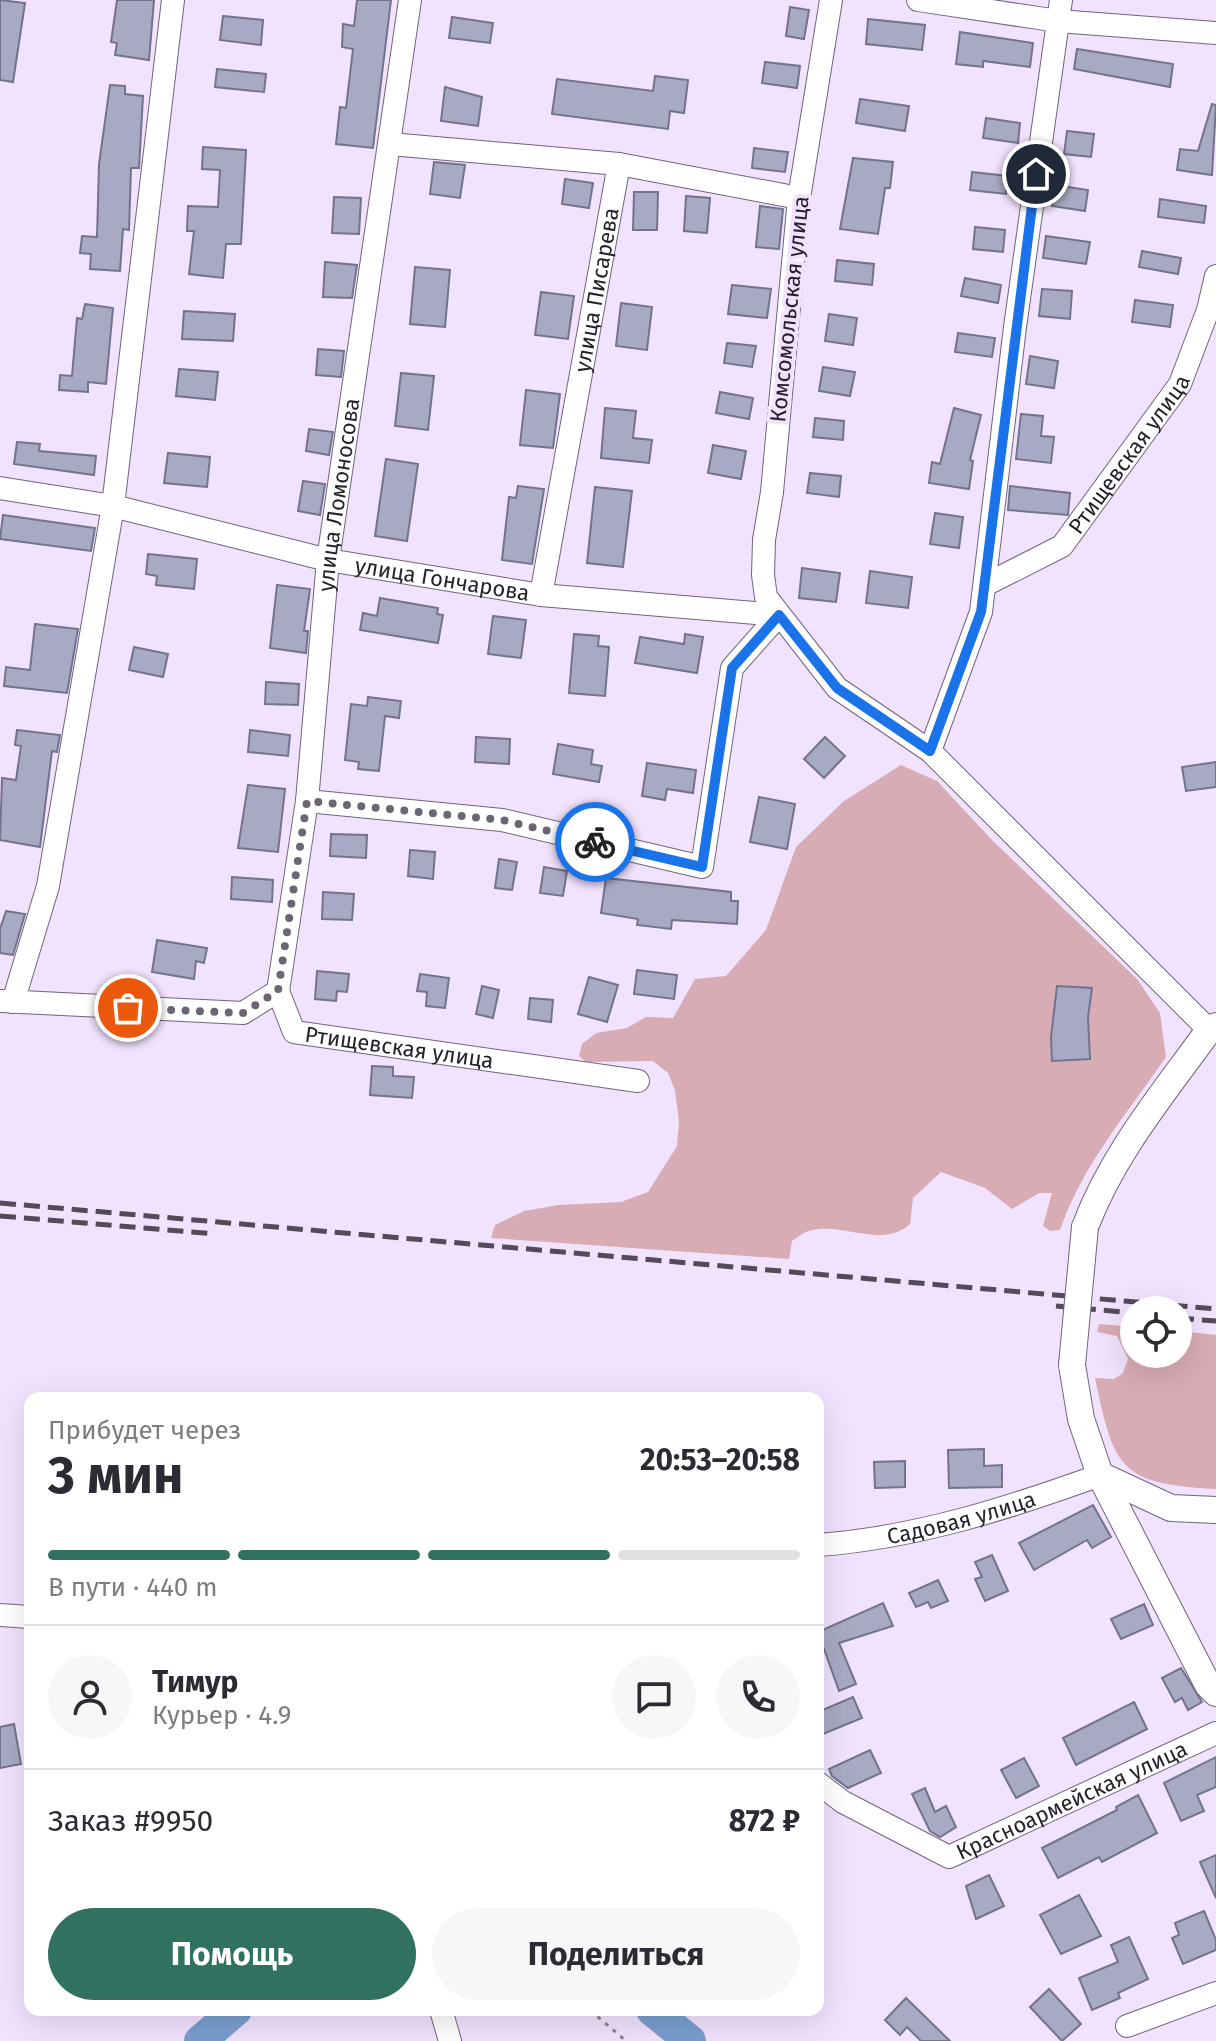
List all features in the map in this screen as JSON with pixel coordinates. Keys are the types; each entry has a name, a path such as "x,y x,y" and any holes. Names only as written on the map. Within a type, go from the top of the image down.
{"street":[{"path":"173,0 113,506 48,886 6,1002 243,1013 278,991"},
{"name":"улица Ломоносова","path":"278,991 307,801 328,560 410,0"},
{"name":"Комсомольская улица","path":"831,0 799,198 772,492 764,540 766,597 837,688 930,751 1213,1028"},
{"path":"918,0 1059,10 1216,33"},
{"path":"930,751 981,612 1015,327 1059,10"},
{"path":"390,144 619,164 799,198"},
{"name":"улица Писарева","path":"541,595 619,164"},
{"name":"Ртищевская улица","path":"985,585 1062,546 1180,384 1208,310 1216,276"},
{"name":"улица Гончарова","path":"0,488 113,506 328,560 541,595 779,615"},
{"path":"307,801 502,820 702,867 732,668 779,615"},
{"name":"Ртищевская улица","path":"278,991 294,1032 638,1081"},
{"path":"1213,1028 1124,1145 1099,1191 1085,1227 1072,1365 1081,1419 1100,1475 1208,1685 1216,1693"},
{"path":"1100,1475 1171,1508 1216,1510"},
{"name":"Садовая улица","path":"824,1545 870,1541 1012,1507 1100,1475"},
{"path":"0,1615 24,1617"},
{"name":"Красноармейская улица","path":"824,1788 843,1802 949,1857 1216,1733"},
{"path":"1127,2026 1216,1993"},
{"path":"443,2016 450,2041"}],"path":[{"path":"597,2016 626,2041"}],"shaded area":[{"path":"901,765 937,781 992,840 1137,979 1160,1013 1166,1057 1093,1161 1060,1230 1050,1231 1043,1226 1052,1193 1039,1193 1012,1209 985,1188 941,1172 913,1198 910,1224 899,1231 874,1235 835,1229 809,1231 792,1241 789,1259 491,1238 495,1225 524,1211 559,1205 621,1202 648,1192 677,1146 679,1122 675,1090 668,1073 653,1061 586,1062 579,1056 582,1044 596,1033 627,1028 646,1017 673,1018 695,979 726,976 766,930 796,847 844,801"},
{"path":"1099,1324 1120,1326 1120,1342 1117,1336 1097,1332"},
{"path":"1192,1332 1216,1335 1216,1489 1159,1482 1140,1475 1126,1465 1108,1433 1095,1378 1114,1379 1125,1368 1192,1368"}],"building":[{"path":"0,0 25,3 13,82 0,80"},
{"path":"117,0 154,0 149,60 115,55 117,43 111,42"},
{"path":"357,0 391,0 373,148 336,144 340,107 346,108 353,49 342,47 343,24 354,26"},
{"path":"790,7 809,10 804,39 786,36"},
{"path":"223,16 263,20 261,45 220,40"},
{"path":"452,17 493,23 490,43 449,38"},
{"path":"868,19 925,25 922,50 866,44"},
{"path":"960,32 1033,43 1030,67 983,61 983,67 956,64"},
{"path":"1077,49 1173,64 1170,87 1074,69"},
{"path":"765,62 800,66 797,88 762,83"},
{"path":"217,69 266,74 264,92 215,87"},
{"path":"655,76 688,80 684,113 670,111 668,129 552,114 557,79 653,91"},
{"path":"110,85 125,86 125,94 143,96 139,168 131,168 129,230 123,229 120,271 90,269 91,254 80,253 82,236 97,237 99,164"},
{"path":"445,87 482,97 478,126 441,121"},
{"path":"860,99 909,106 905,131 856,123"},
{"path":"1212,104 1216,105 1212,175 1177,170 1180,149 1198,151"},
{"path":"986,118 1020,123 1018,143 983,138"},
{"path":"1067,131 1094,134 1091,157 1064,154"},
{"path":"203,147 246,150 241,244 226,244 223,278 189,274 194,231 187,231 188,206 218,207 220,170 202,169"},
{"path":"754,148 788,152 785,172 752,168"},
{"path":"853,158 893,162 890,188 885,188 878,234 840,229"},
{"path":"434,162 465,165 460,198 430,194"},
{"path":"972,172 1008,176 1006,194 970,190"},
{"path":"565,179 593,183 589,208 562,204"},
{"path":"1055,185 1088,190 1085,211 1052,206"},
{"path":"634,192 658,192 657,230 633,230"},
{"path":"686,196 710,198 707,233 684,231"},
{"path":"334,197 361,198 359,234 332,233"},
{"path":"1160,199 1206,206 1204,223 1158,217"},
{"path":"760,206 783,209 779,249 756,247"},
{"path":"975,227 1005,230 1003,252 973,249"},
{"path":"1046,236 1090,242 1086,264 1043,258"},
{"path":"1142,251 1181,258 1178,274 1139,267"},
{"path":"837,260 874,264 872,285 835,281"},
{"path":"325,262 357,265 352,298 323,297"},
{"path":"415,267 450,270 445,327 410,324"},
{"path":"965,278 1001,285 998,303 961,296"},
{"path":"732,285 771,289 767,318 728,314"},
{"path":"1042,289 1072,291 1070,319 1039,316"},
{"path":"541,292 574,296 568,339 535,335"},
{"path":"1135,300 1173,305 1170,327 1132,322"},
{"path":"621,303 652,307 647,350 616,346"},
{"path":"85,304 113,308 106,384 88,382 88,392 59,390 60,375 72,376 77,318 82,319"},
{"path":"184,311 235,314 233,341 182,339"},
{"path":"829,314 857,318 853,345 825,341"},
{"path":"958,333 995,338 992,357 955,352"},
{"path":"727,343 756,346 752,367 724,363"},
{"path":"318,349 344,351 341,377 316,375"},
{"path":"1030,356 1058,361 1054,388 1026,384"},
{"path":"823,367 855,372 850,396 819,391"},
{"path":"179,369 218,372 215,400 176,396"},
{"path":"401,373 434,376 428,430 395,426"},
{"path":"526,390 560,394 553,448 520,445"},
{"path":"720,392 753,398 749,419 716,413"},
{"path":"605,408 636,411 633,438 652,440 649,463 601,458"},
{"path":"954,408 981,415 970,460 973,461 969,489 929,483 932,462 940,464"},
{"path":"1021,414 1043,416 1041,436 1054,437 1051,463 1016,459"},
{"path":"815,418 844,421 843,440 813,437"},
{"path":"309,429 333,432 329,455 306,451"},
{"path":"17,442 40,444 39,451 96,456 94,475 14,464"},
{"path":"713,445 746,451 741,479 708,473"},
{"path":"168,453 210,457 207,487 164,483"},
{"path":"386,459 418,464 407,541 375,536"},
{"path":"810,473 841,476 839,497 807,493"},
{"path":"303,481 325,484 320,515 298,511"},
{"path":"518,486 544,489 532,564 502,560 509,497 516,498"},
{"path":"1010,486 1070,493 1068,515 1008,510"},
{"path":"595,487 632,491 623,567 587,563"},
{"path":"935,513 963,517 959,548 930,544"},
{"path":"3,515 95,528 91,551 0,539"},
{"path":"148,554 197,559 194,589 156,585 157,576 146,574"},
{"path":"802,568 840,573 836,602 799,598"},
{"path":"870,571 912,577 908,608 866,603"},
{"path":"277,585 310,589 304,631 308,631 306,653 270,648"},
{"path":"380,598 438,608 437,614 443,615 438,643 360,630 363,613 377,616"},
{"path":"493,616 526,620 521,658 488,654"},
{"path":"35,624 78,629 67,693 4,686 6,667 30,670"},
{"path":"574,634 599,636 598,646 609,647 605,696 569,693"},
{"path":"685,634 703,637 697,673 635,663 640,637 684,644"},
{"path":"134,647 168,654 163,677 129,670"},
{"path":"266,682 299,684 298,705 265,704"},
{"path":"368,697 401,701 399,718 385,716 379,771 358,769 359,762 345,760 351,704 367,706"},
{"path":"17,730 60,735 57,752 52,751 40,847 0,840 2,778 16,780 21,746 15,745"},
{"path":"250,730 290,735 288,756 248,752"},
{"path":"476,737 510,739 509,764 475,762"},
{"path":"825,737 845,756 824,778 804,759"},
{"path":"558,744 593,750 591,764 602,766 599,782 553,774"},
{"path":"1216,762 1216,787 1186,791 1182,767"},
{"path":"647,763 696,770 693,793 667,789 665,800 642,796"},
{"path":"248,785 285,789 278,852 238,848"},
{"path":"759,797 795,804 787,849 750,842"},
{"path":"331,834 367,835 366,858 330,856"},
{"path":"410,850 435,852 433,879 408,876"},
{"path":"499,859 517,862 512,890 495,888"},
{"path":"544,867 567,871 563,896 540,893"},
{"path":"232,877 273,880 272,902 231,899"},
{"path":"606,878 731,892 731,901 738,901 737,924 672,920 671,929 637,925 638,919 601,913"},
{"path":"323,892 354,894 352,920 322,919"},
{"path":"6,911 25,914 13,955 0,953 0,929"},
{"path":"157,940 207,948 204,963 196,961 194,979 152,972"},
{"path":"637,970 677,975 674,999 634,994"},
{"path":"317,971 349,974 347,992 337,991 336,1001 315,999"},
{"path":"420,974 449,978 445,1008 426,1006 427,992 417,991"},
{"path":"589,977 618,985 607,1022 578,1014"},
{"path":"482,986 499,990 493,1018 476,1014"},
{"path":"1057,986 1092,988 1088,1017 1090,1059 1052,1061 1051,1037"},
{"path":"530,998 553,1000 551,1022 528,1019"},
{"path":"372,1066 393,1067 393,1076 414,1077 412,1098 370,1095"},
{"path":"984,1449 984,1466 1002,1465 1002,1487 949,1488 948,1450"},
{"path":"905,1461 905,1487 875,1488 874,1462"},
{"path":"1093,1505 1111,1537 1092,1548 1087,1540 1034,1570 1019,1543"},
{"path":"992,1555 1008,1591 985,1601 975,1579 982,1577 975,1562"},
{"path":"938,1580 948,1601 931,1608 928,1602 916,1607 909,1593"},
{"path":"883,1603 893,1626 839,1643 856,1684 839,1691 824,1649 824,1629"},
{"path":"1144,1604 1153,1625 1121,1639 1111,1619"},
{"path":"1181,1668 1202,1702 1188,1710 1182,1698 1175,1702 1162,1678"},
{"path":"853,1697 862,1718 824,1734 824,1709"},
{"path":"1134,1702 1147,1729 1076,1765 1063,1738"},
{"path":"14,1724 21,1764 0,1768 0,1727"},
{"path":"870,1750 881,1773 848,1788 832,1776 829,1769"},
{"path":"1216,1757 1216,1787 1197,1795 1204,1811 1181,1821 1164,1783"},
{"path":"1024,1758 1039,1786 1016,1798 1001,1770"},
{"path":"925,1788 935,1812 946,1806 956,1827 940,1837 930,1831 912,1794"},
{"path":"1138,1795 1157,1833 1102,1862 1099,1857 1058,1878 1042,1848 1117,1810 1116,1807"},
{"path":"1216,1855 1216,1898 1200,1862"},
{"path":"989,1875 1004,1906 976,1919 966,1886"},
{"path":"1079,1895 1101,1936 1061,1954 1040,1915"},
{"path":"1204,1911 1216,1940 1216,1950 1183,1964 1172,1938 1179,1935 1175,1923"},
{"path":"1129,1937 1148,1979 1118,1993 1120,1998 1092,2010 1079,1978 1118,1962 1111,1945"},
{"path":"1049,1989 1081,2024 1062,2041 1030,2007"},
{"path":"906,1998 950,2041 921,2041 907,2027 900,2035 885,2020"}],"waterway":[{"path":"200,2041 229,2016"},
{"path":"659,2016 690,2041"}],"railway":[{"path":"0,1203 1216,1309"},
{"path":"0,1216 215,1234"},
{"path":"1056,1306 1120,1312"},
{"path":"1192,1319 1216,1321"}],"way so far":[{"path":"128,1008 243,1013 278,991 307,801 502,820 595,842"}],"route":[{"path":"595,842 702,867 732,668 779,615 837,688 930,751 981,612 1036,174"}]}
